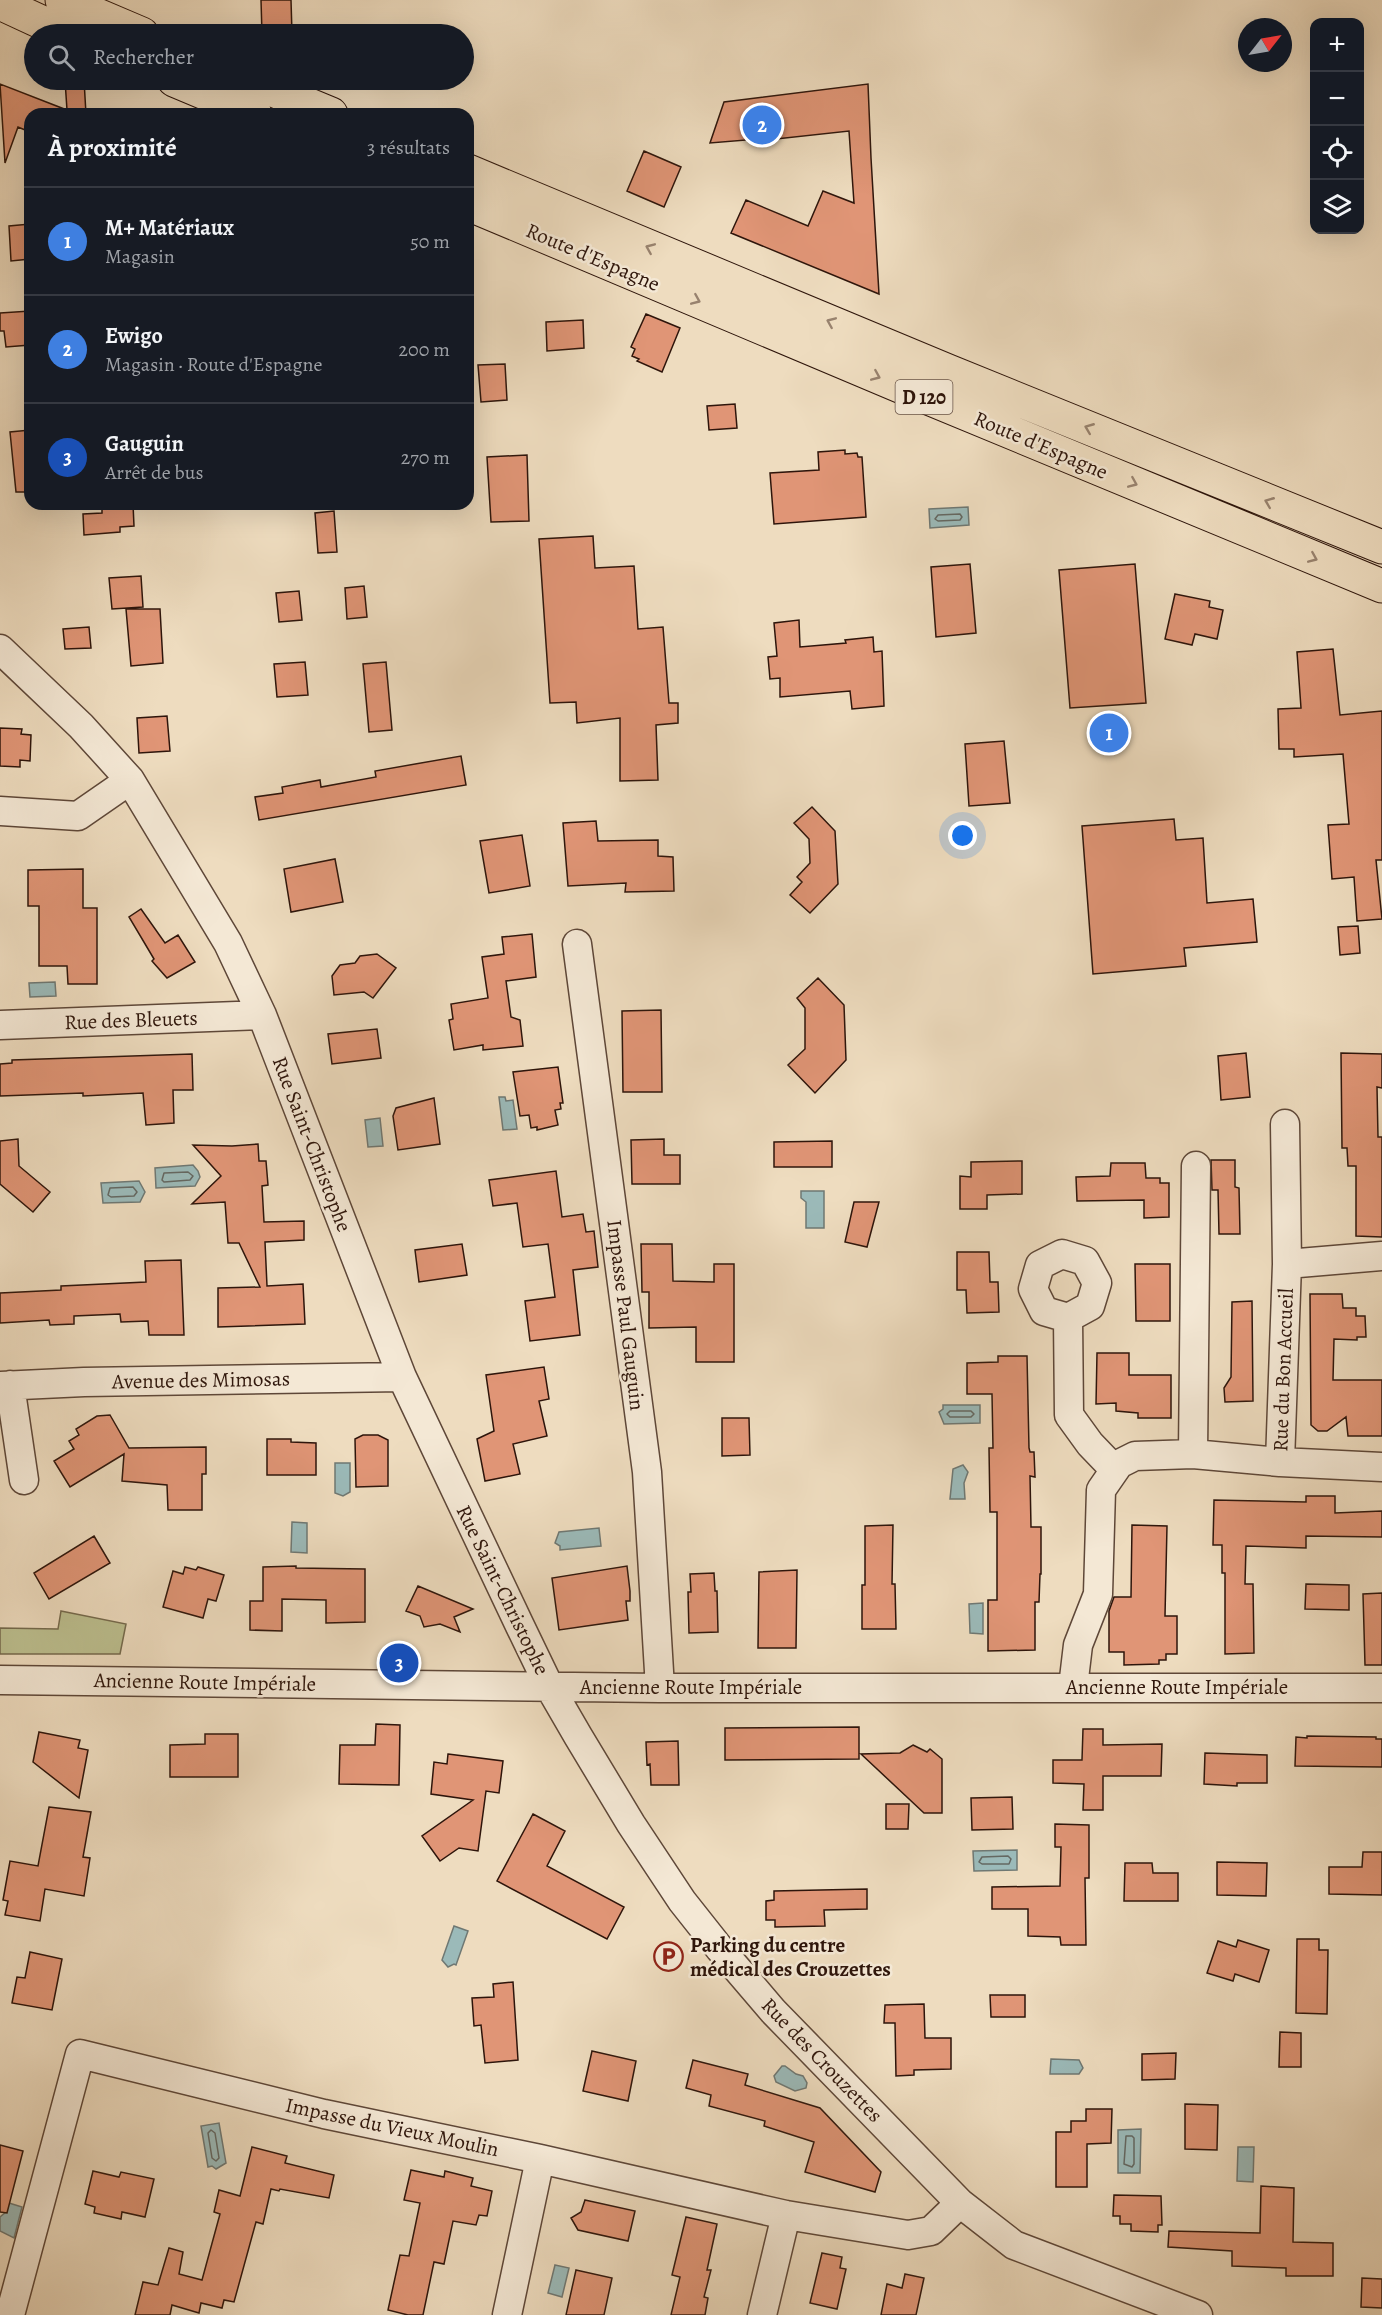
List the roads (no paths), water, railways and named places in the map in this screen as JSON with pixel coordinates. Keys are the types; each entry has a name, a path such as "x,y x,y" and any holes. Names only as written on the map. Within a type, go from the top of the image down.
{"main road":[{"path":"62,0 118,24"},
{"path":"0,3 45,24"},
{"path":"198,90 241,108"},
{"path":"273,90 317,108"},
{"name":"Route d'Espagne","path":"474,174 948,371 1382,547"},
{"name":"Route d'Espagne","path":"474,207 926,398 1382,586"}],"street":[{"name":"Rue Saint-Christophe","path":"0,650 81,726 130,780 228,943 262,1015 402,1377 549,1686"},
{"path":"0,811 78,816 130,780"},
{"name":"Impasse Paul Gauguin","path":"578,944 647,1472 660,1688"},
{"name":"Rue des Bleuets","path":"0,1025 262,1015"},
{"path":"1285,1125 1287,1264"},
{"path":"1193,1454 1196,1166"},
{"name":"Rue du Bon Accueil","path":"1280,1462 1287,1264 1382,1256"},
{"path":"1068,1318 1069,1415 1090,1444 1114,1469 1101,1490 1098,1594 1078,1645 1073,1687"},
{"name":"Avenue des Mimosas","path":"5,1386 402,1377"},
{"path":"5,1386 24,1480"},
{"name":"Rue du Bon Accueil","path":"1114,1469 1135,1456 1193,1454 1280,1462 1382,1467"},
{"name":"Ancienne Route Impériale","path":"0,1680 660,1688 1382,1688"},
{"name":"Rue des Crouzettes","path":"549,1686 631,1824 682,1901 720,1950 773,2011 960,2203 1014,2245 1198,2315"},
{"name":"Impasse du Vieux Moulin","path":"10,2315 80,2054 324,2114 540,2159 786,2215 908,2235 931,2231 960,2203"},
{"path":"507,2315 540,2159"},
{"path":"762,2315 786,2215"}],"water":[{"path":"968,507 969,525 930,528 929,509"},
{"path":"55,982 56,996 30,997 29,983"},
{"path":"499,1097 505,1097 506,1101 513,1100 517,1129 503,1130"},
{"path":"380,1118 383,1146 368,1147 365,1120"},
{"path":"193,1165 200,1177 195,1186 156,1188 155,1168"},
{"path":"139,1181 145,1192 140,1202 103,1203 101,1183"},
{"path":"801,1191 824,1191 824,1228 806,1228 806,1202 801,1198"},
{"path":"943,1405 980,1405 980,1423 944,1424 939,1412 943,1409"},
{"path":"335,1463 350,1463 350,1492 343,1496 335,1493"},
{"path":"963,1465 968,1472 964,1483 965,1499 950,1499 953,1469"},
{"path":"292,1522 307,1523 307,1553 291,1552"},
{"path":"599,1528 601,1546 560,1550 560,1546 555,1543 559,1532"},
{"path":"983,1603 983,1634 970,1633 969,1604"},
{"path":"1017,1850 1017,1870 974,1871 973,1851"},
{"path":"454,1926 468,1931 456,1965 448,1967 442,1960"},
{"path":"1051,2059 1079,2060 1083,2068 1079,2074 1050,2074"},
{"path":"782,2066 803,2076 807,2083 806,2088 795,2091 776,2082 774,2076"},
{"path":"219,2123 226,2163 216,2169 212,2166 208,2167 201,2126"},
{"path":"1141,2129 1140,2173 1118,2173 1118,2130"},
{"path":"1238,2147 1254,2147 1253,2182 1237,2181"},
{"path":"9,2203 22,2207 14,2238 0,2231 0,2217 6,2212"},
{"path":"555,2265 569,2268 562,2297 548,2293"}],"place":[{"name":"Ewigo","path":"762,125"},
{"name":"M+ Matériaux","path":"1109,733"},
{"name":"Gauguin","path":"399,1663"},
{"name":"Parking du centre médical des Crouzettes","path":"669,1957"}]}
